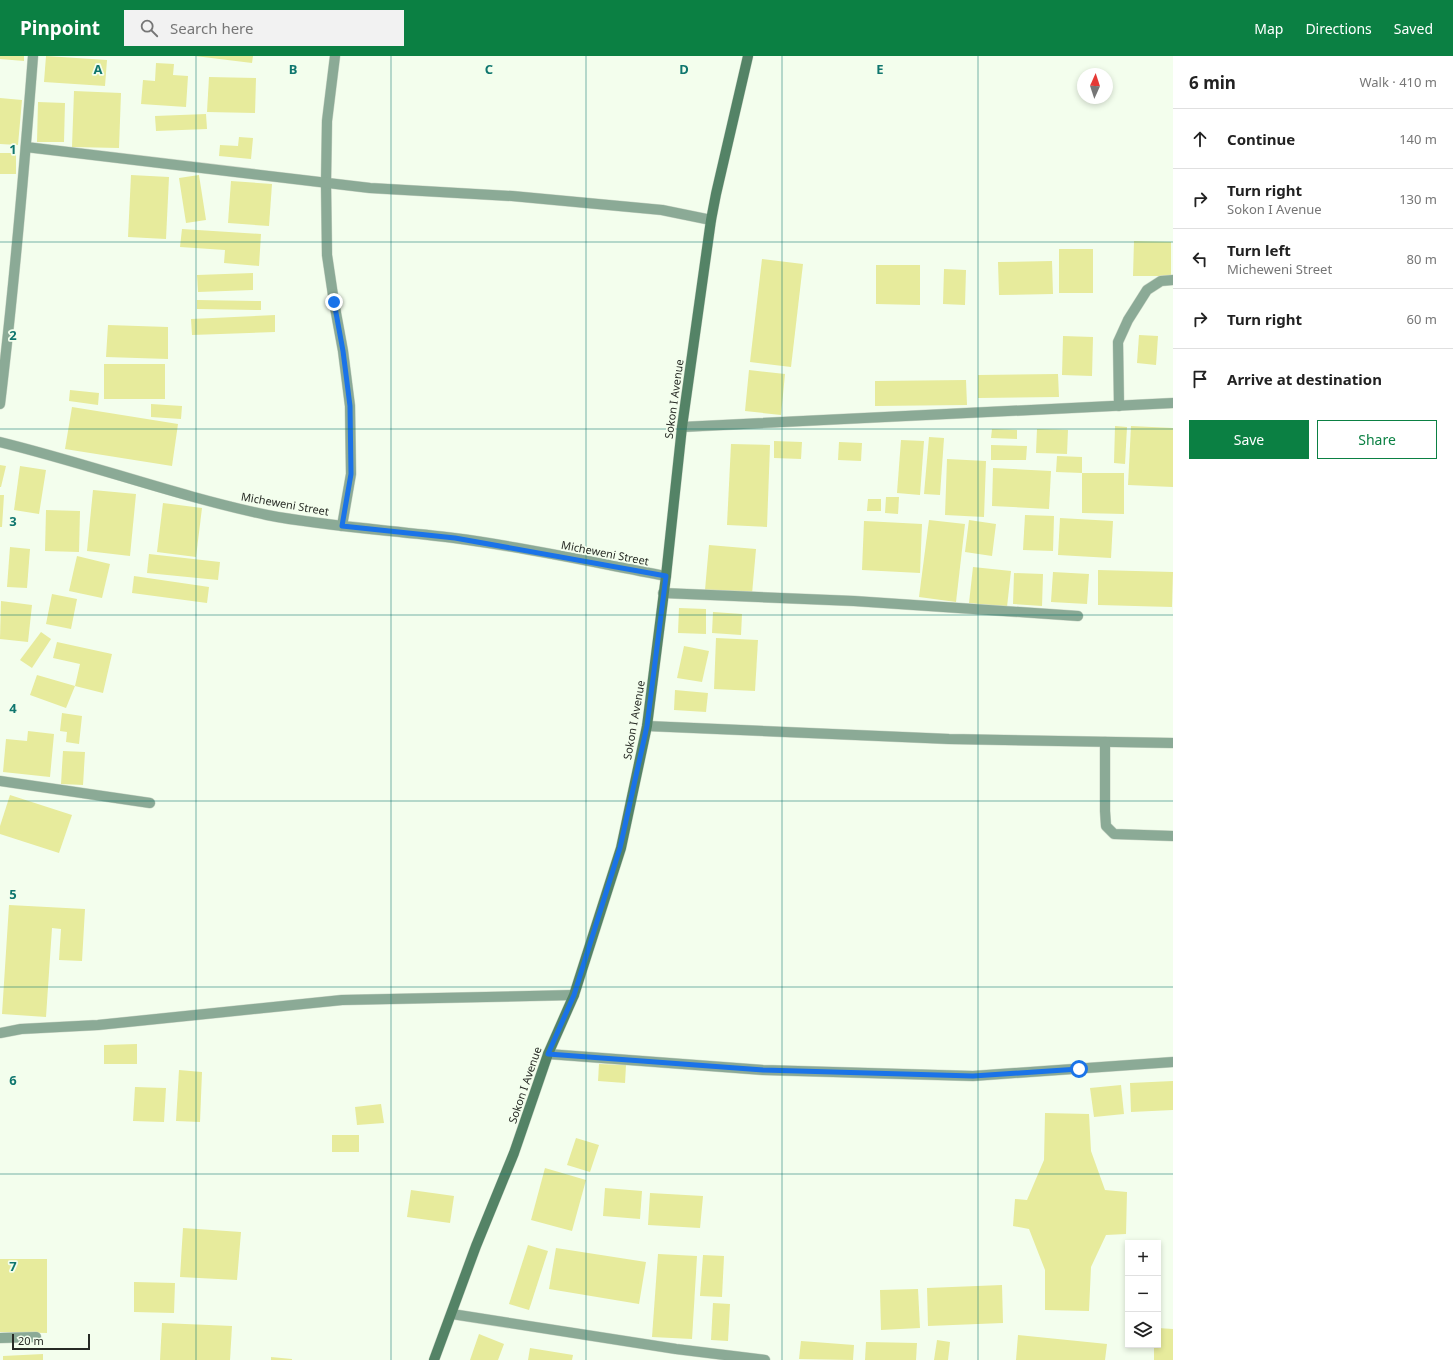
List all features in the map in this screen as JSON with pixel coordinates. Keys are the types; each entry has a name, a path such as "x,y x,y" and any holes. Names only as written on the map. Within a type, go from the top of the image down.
{"street":[{"path":"0,404 9,328 33,56"},
{"path":"335,56 327,121 327,255 343,351 350,406 351,474 342,526"},
{"name":"Sokon I Avenue","path":"434,1360 476,1246 514,1153 548,1054 574,995 620,848 647,726 666,576 682,428 711,220 748,56"},
{"path":"26,147 370,188 512,196 655,209 711,220"},
{"path":"1119,406 1118,342 1128,320 1146,290 1161,281 1173,280"},
{"path":"682,428 1173,403"},
{"name":"Micheweni Street","path":"0,442 43,452 202,500 269,515 342,526 455,538 666,576"},
{"path":"663,593 854,601 1078,616"},
{"path":"647,726 941,739 1173,743"},
{"path":"1105,742 1106,826 1114,834 1173,836"},
{"path":"0,781 150,803"},
{"path":"0,1033 21,1029 98,1025 342,1000 574,995"},
{"path":"548,1054 763,1070 973,1076 1173,1062"},
{"path":"452,1314 676,1349 765,1360"},
{"path":"0,1338 36,1337"}],"building":[{"path":"0,56 24,56 24,61 0,59"},
{"path":"46,56 107,60 105,86 44,82"},
{"path":"195,56 253,56 252,63"},
{"path":"156,63 174,64 173,75 188,76 186,107 141,104 143,80 155,81"},
{"path":"209,77 256,78 255,113 207,112"},
{"path":"74,91 121,93 119,148 72,147"},
{"path":"0,98 22,100 18,145 0,144"},
{"path":"38,102 65,103 64,142 37,142"},
{"path":"206,114 207,129 156,131 155,116"},
{"path":"239,137 253,138 251,159 219,156 220,145 238,146"},
{"path":"0,153 16,153 16,174 0,174"},
{"path":"131,175 169,177 166,239 128,237"},
{"path":"199,175 206,220 186,223 179,178"},
{"path":"231,181 272,184 269,226 228,223"},
{"path":"182,229 261,234 259,266 224,263 225,250 180,247"},
{"path":"1134,241 1171,242 1171,276 1133,276"},
{"path":"1059,249 1093,249 1093,293 1059,293"},
{"path":"762,259 803,264 791,367 750,362"},
{"path":"1052,261 1053,294 999,295 998,262"},
{"path":"876,265 920,265 920,305 876,304"},
{"path":"944,269 966,270 965,305 943,304"},
{"path":"253,273 253,290 198,292 197,275"},
{"path":"197,300 261,301 261,310 197,309"},
{"path":"275,315 275,332 192,335 191,319"},
{"path":"108,325 168,327 168,359 106,357"},
{"path":"1139,335 1158,336 1156,365 1137,363"},
{"path":"1063,336 1093,337 1092,376 1062,375"},
{"path":"104,364 165,364 165,399 104,399"},
{"path":"749,370 785,374 781,415 745,411"},
{"path":"1058,374 1059,397 978,398 978,375"},
{"path":"966,380 967,405 875,406 875,381"},
{"path":"70,390 99,393 98,405 69,401"},
{"path":"151,404 182,406 181,419 151,417"},
{"path":"72,407 178,424 172,466 65,449"},
{"path":"1115,426 1127,427 1125,464 1114,463"},
{"path":"1131,426 1173,428 1173,487 1128,485"},
{"path":"992,429 1017,430 1017,439 991,438"},
{"path":"1037,429 1068,430 1067,454 1036,453"},
{"path":"929,437 944,438 940,495 924,494"},
{"path":"901,440 924,441 920,495 897,493"},
{"path":"774,441 802,442 801,459 774,458"},
{"path":"839,442 862,443 861,461 838,460"},
{"path":"731,444 770,445 767,527 727,525"},
{"path":"991,445 1027,446 1026,460 991,460"},
{"path":"1057,456 1082,457 1082,473 1056,472"},
{"path":"947,459 986,461 984,517 945,515"},
{"path":"0,465 6,466 1,487 0,487"},
{"path":"20,466 46,470 39,514 14,510"},
{"path":"993,468 1051,471 1049,509 992,506"},
{"path":"1082,473 1124,473 1124,514 1082,513"},
{"path":"93,490 136,494 130,556 87,551"},
{"path":"0,495 4,495 2,527 0,527"},
{"path":"886,497 899,497 898,514 885,513"},
{"path":"868,499 881,499 881,511 867,511"},
{"path":"163,503 202,508 196,557 157,552"},
{"path":"46,510 80,511 79,552 45,551"},
{"path":"1025,515 1054,516 1053,551 1023,550"},
{"path":"1060,518 1113,521 1111,558 1058,555"},
{"path":"929,520 965,524 956,602 919,597"},
{"path":"969,520 996,524 992,556 965,552"},
{"path":"864,521 922,524 920,573 862,570"},
{"path":"709,545 756,549 752,594 705,590"},
{"path":"10,547 30,549 27,588 7,587"},
{"path":"149,554 220,562 218,580 147,573"},
{"path":"77,556 110,564 102,598 69,591"},
{"path":"973,567 1011,571 1007,607 969,603"},
{"path":"1098,570 1173,572 1172,607 1098,605"},
{"path":"1053,572 1089,574 1087,604 1051,602"},
{"path":"1014,573 1043,574 1042,606 1013,604"},
{"path":"134,576 209,587 207,603 132,593"},
{"path":"52,594 77,599 71,629 46,624"},
{"path":"1,601 32,605 28,642 0,639"},
{"path":"679,608 706,609 706,634 678,633"},
{"path":"713,612 742,614 741,635 712,633"},
{"path":"41,632 51,639 32,668 20,660"},
{"path":"716,638 758,640 755,691 714,689"},
{"path":"57,642 112,654 103,693 75,686 80,664 53,658"},
{"path":"684,646 709,651 702,682 677,678"},
{"path":"37,675 75,686 66,708 30,695"},
{"path":"675,690 708,693 706,712 674,710"},
{"path":"62,713 82,716 79,744 66,742 67,732 60,731"},
{"path":"28,731 54,734 50,777 3,772 6,739 27,741"},
{"path":"63,751 85,752 83,785 61,784"},
{"path":"10,795 72,815 59,853 0,834 0,826"},
{"path":"9,905 85,909 82,961 59,960 61,929 52,928 46,1017 2,1014"},
{"path":"137,1044 137,1064 104,1064 104,1045"},
{"path":"599,1064 626,1065 625,1083 598,1081"},
{"path":"179,1070 202,1072 200,1122 176,1121"},
{"path":"1173,1081 1173,1110 1131,1112 1130,1083"},
{"path":"1121,1085 1124,1114 1094,1117 1090,1088"},
{"path":"135,1087 166,1088 164,1122 133,1121"},
{"path":"381,1104 384,1123 357,1125 355,1107"},
{"path":"1045,1113 1089,1114 1091,1151 1105,1190 1127,1192 1126,1234 1106,1235 1091,1267 1089,1311 1045,1310 1045,1270 1029,1229 1013,1226 1015,1199 1027,1200 1044,1160"},
{"path":"332,1135 359,1135 359,1152 332,1152"},
{"path":"576,1138 599,1145 590,1172 567,1165"},
{"path":"545,1168 586,1180 572,1231 531,1220"},
{"path":"605,1188 642,1191 640,1219 603,1216"},
{"path":"411,1190 454,1196 450,1223 407,1217"},
{"path":"650,1193 703,1196 700,1228 648,1225"},
{"path":"183,1228 241,1232 237,1280 180,1277"},
{"path":"528,1245 548,1251 529,1310 509,1304"},
{"path":"556,1248 646,1262 639,1304 549,1289"},
{"path":"658,1254 697,1256 692,1339 652,1337"},
{"path":"703,1255 724,1256 722,1297 700,1296"},
{"path":"0,1259 47,1259 47,1333 0,1332"},
{"path":"134,1282 175,1283 174,1313 134,1312"},
{"path":"1002,1285 1003,1323 928,1326 927,1288"},
{"path":"918,1289 920,1328 881,1330 880,1290"},
{"path":"713,1303 730,1304 728,1341 711,1340"},
{"path":"162,1323 232,1326 230,1360 160,1360"},
{"path":"1161,1328 1173,1329 1173,1360 1154,1360 1154,1348 1161,1348"},
{"path":"479,1334 504,1344 498,1360 470,1360"},
{"path":"1018,1335 1107,1344 1105,1360 1016,1360"},
{"path":"937,1340 950,1342 948,1360 934,1360"},
{"path":"801,1341 854,1345 853,1360 799,1359"},
{"path":"866,1342 917,1343 916,1360 865,1360"},
{"path":"530,1348 573,1355 572,1360 528,1360"},
{"path":"43,1354 43,1360 3,1360 3,1356"},
{"path":"271,1357 292,1359 292,1360 271,1360"}],"route":[{"path":"334,302 343,351 350,406 351,474 342,526 455,538 666,576 647,726 620,848 574,995 548,1054 763,1070 973,1076 1079,1069"}]}
